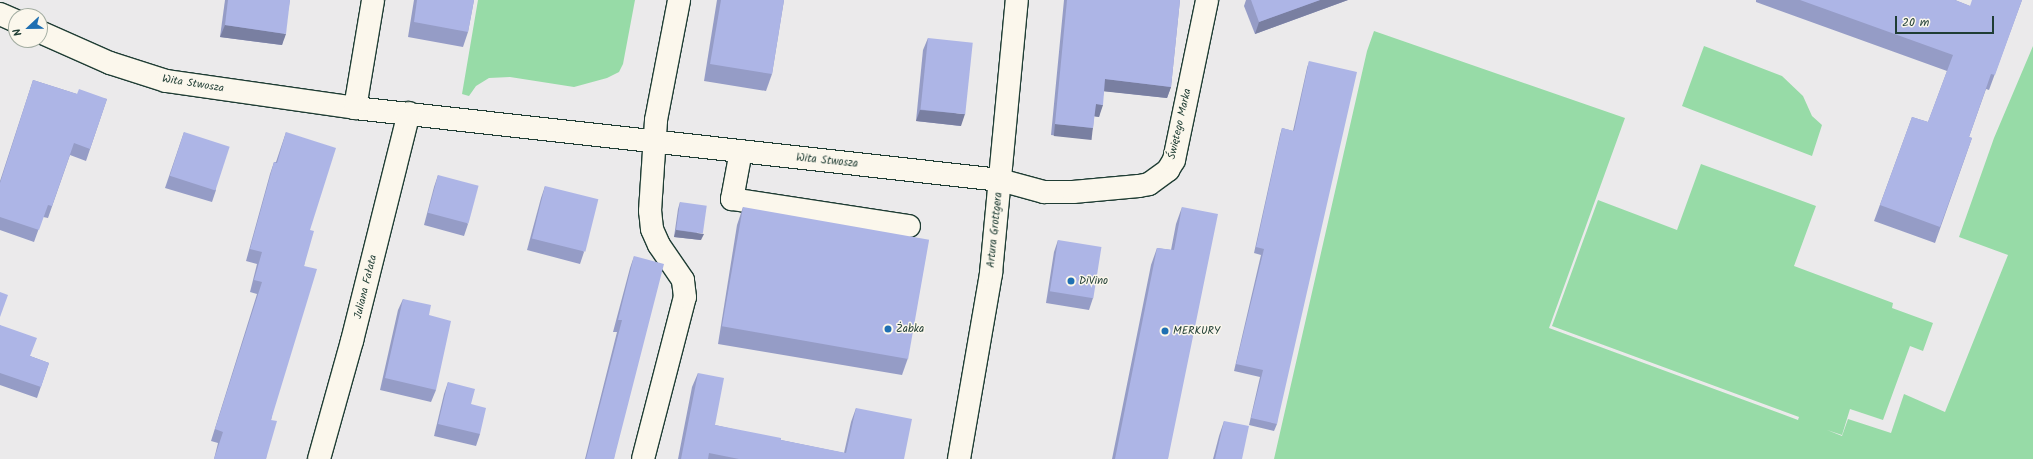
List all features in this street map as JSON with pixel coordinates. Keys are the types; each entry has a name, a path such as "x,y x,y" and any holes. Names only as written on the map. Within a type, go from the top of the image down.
{"street":[{"path":"355,108 373,0"},
{"path":"643,459 686,297 683,280 659,245 652,229 650,211 654,141 679,0"},
{"name":"Artura Grottgera","path":"959,459 991,273 1017,0"},
{"name":"Świętego Marka","path":"1000,180 1044,192 1073,192 1149,184 1168,170 1174,160 1207,0"},
{"name":"Wita Stwosza","path":"48,36 110,63 166,81 355,108 1000,180"},
{"name":"Juliana Fałata","path":"319,459 352,341 409,113"},
{"path":"741,151 732,199 909,226"}],"green space":[{"path":"478,0 635,0 623,64 619,72 607,78 574,87 510,77 489,78 476,86 469,96 462,94"},
{"path":"1374,31 1625,118 1549,328 1798,420 1799,417 1552,326 1598,200 1677,230 1701,164 1816,206 1794,266 1893,303 1892,308 1933,323 1923,351 1910,346 1883,420 1850,409 1842,435 1827,430 1842,436 1848,419 1891,433 1904,394 1945,412 2008,255 1959,237 1994,138 2033,46 2033,459 1274,459 1367,51"},
{"path":"1704,46 1782,76 1803,96 1812,116 1822,125 1812,156 1682,106"}],"building":[{"path":"228,0 290,0 286,34 225,25"},
{"path":"417,0 474,0 468,32 414,22"},
{"path":"721,0 784,0 772,74 710,64"},
{"path":"1067,0 1180,0 1171,87 1105,79 1103,105 1096,104 1093,128 1055,124"},
{"path":"1251,0 1320,0 1259,22"},
{"path":"1800,0 1955,0 1970,6 1972,0 2022,0 1995,75 1991,74 1969,137 1972,138 1940,227 1880,205 1912,117 1928,122 1953,55"},
{"path":"928,38 973,43 965,114 920,110"},
{"path":"1309,61 1357,72 1277,424 1251,418 1263,370 1236,364 1264,249 1256,247 1282,128 1294,131"},
{"path":"33,80 77,94 79,89 107,99 90,149 74,143 52,206 48,205 39,230 0,217 0,183"},
{"path":"184,132 230,147 215,191 170,176"},
{"path":"286,132 336,148 310,230 314,231 304,266 317,269 271,420 277,421 266,459 214,459 223,432 215,429 262,282 254,280 262,252 250,249 274,162 277,163"},
{"path":"438,175 479,186 468,224 428,213"},
{"path":"545,186 598,199 585,252 532,238"},
{"path":"680,202 707,206 703,233 676,230"},
{"path":"743,207 929,240 908,359 722,326"},
{"name":"MERKURY","path":"1182,207 1218,214 1168,459 1115,459 1157,248 1174,250"},
{"name":"DiVino","path":"1058,240 1101,247 1093,298 1050,291"},
{"path":"634,256 664,264 614,459 586,459 622,320 618,320"},
{"path":"0,292 8,295 0,317"},
{"path":"403,299 431,305 429,315 451,321 436,390 385,378"},
{"path":"0,325 37,338 30,356 49,363 41,387 0,373"},
{"path":"698,373 724,378 715,425 846,453 856,408 912,419 904,459 739,459 709,453 708,459 681,459"},
{"path":"448,382 475,389 471,404 486,408 480,434 438,424"},
{"path":"1224,421 1249,426 1242,459 1215,459"}],"place":[{"name":"DiVino","path":"1071,281"},
{"name":"Żabka","path":"888,329"},
{"name":"MERKURY","path":"1165,331"}]}
